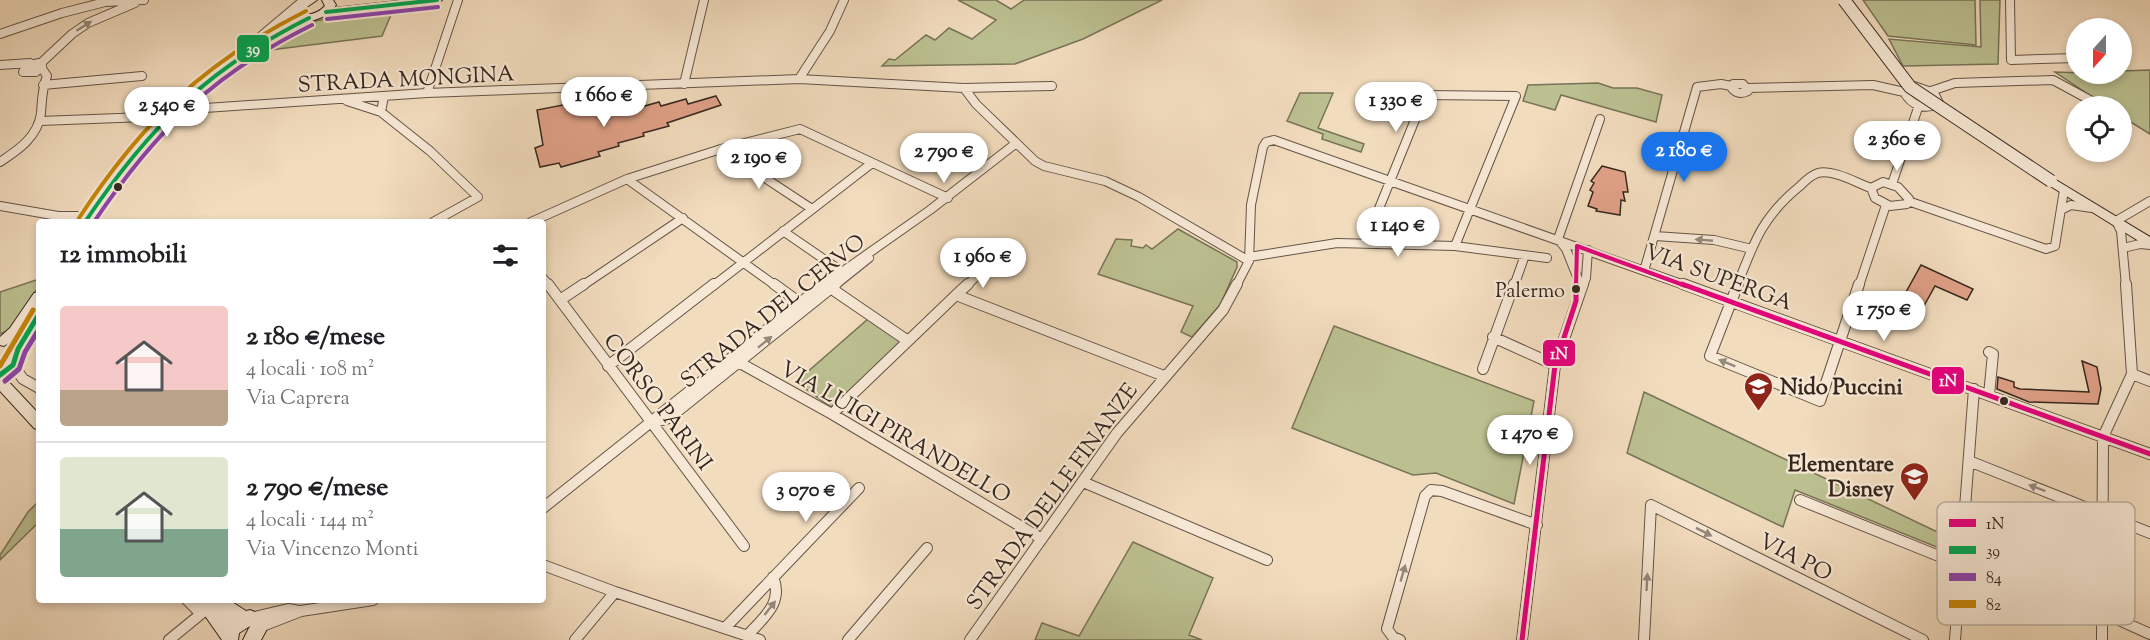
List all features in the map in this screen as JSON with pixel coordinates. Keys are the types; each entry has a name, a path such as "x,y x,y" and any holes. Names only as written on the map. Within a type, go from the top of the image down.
{"main road":[{"path":"303,15 302,5 312,0"},
{"path":"87,219 122,165 172,111 248,46 303,15 328,4 360,8 437,0"},
{"path":"1844,0 1910,87 2064,190 2101,211 2150,244"},
{"path":"2,341 15,332 36,301"},
{"path":"5,373 36,319"},
{"path":"2,341 15,343 18,349"},
{"path":"5,373 14,387 36,411"},
{"path":"5,373 36,420"},
{"path":"211,604 254,629"},
{"path":"211,604 229,638"},
{"path":"229,638 232,628 254,629"}],"street":[{"path":"0,32 44,12 88,0"},
{"path":"0,32 105,2 145,0"},
{"path":"25,73 24,68 39,65 72,34 88,23 145,0"},
{"path":"248,46 304,0"},
{"path":"426,93 459,0"},
{"path":"684,84 704,0"},
{"path":"799,79 830,31 844,0"},
{"path":"2010,0 2011,60 2066,58"},
{"path":"0,65 39,65 45,70 47,76 43,85 40,121 20,149 0,162"},
{"path":"0,70 25,73 43,85 142,76"},
{"name":"STRADA MONGINA","path":"40,121 145,117 172,111 426,93 799,79 964,88 1052,86"},
{"path":"1931,91 1951,83 2053,80 2084,96"},
{"path":"1644,271 1697,87 1721,84 1731,86 1738,83 1747,88 1872,85 1904,92"},
{"path":"1914,86 1931,91 1939,98 1939,103 1932,107 1919,105 1907,98 1904,92 1907,88 1914,86"},
{"path":"964,88 976,104 1035,162 1106,181 1249,259 1337,243 1455,246 1547,258"},
{"path":"381,112 384,96"},
{"path":"1365,243 1425,96 1515,96 1455,246"},
{"path":"341,99 381,112 430,151 478,197 438,219"},
{"path":"1892,184 1919,105"},
{"path":"1578,279 1566,249 1558,239 1600,118"},
{"path":"538,219 627,179 721,149 800,129 948,198"},
{"name":"VIA SUPERGA","path":"1274,140 1841,340 2150,454"},
{"name":"STRADA DELLE FINANZE","path":"970,640 1117,434 1164,376 1223,310 1249,259 1251,206 1258,170 1263,147 1266,142 1274,140"},
{"name":"STRADA DEL CERVO","path":"546,506 650,423 669,418 735,360 844,273 948,198 1015,144"},
{"path":"721,149 812,209"},
{"path":"608,366 872,163"},
{"path":"1871,188 1826,171 1815,174 1772,211 1758,232 1710,356 1820,401 1886,205"},
{"path":"627,179 744,261 803,306"},
{"path":"1871,188 1879,183 1892,184 1906,193 1908,201"},
{"path":"1871,188 1874,197 1886,205 1900,207 1908,201"},
{"path":"1908,201 2040,249 2055,246 2064,190"},
{"path":"2104,502 2103,437 2132,374 2123,248 2121,231 2116,221 2150,201"},
{"path":"2061,210 2067,206 2076,205 2101,211"},
{"path":"0,206 87,219"},
{"path":"560,300 683,218"},
{"path":"783,231 844,273"},
{"path":"1655,236 1714,240 1752,249"},
{"path":"2123,248 2140,243 2150,244"},
{"path":"1576,301 1577,246"},
{"path":"1522,640 1555,365 1586,278 1588,250"},
{"path":"1483,369 1525,255"},
{"path":"1587,268 1596,260 1608,257"},
{"path":"832,414 991,263"},
{"name":"STRADA DEL CERVO","path":"803,306 832,289 844,273"},
{"name":"CORSO PARINI","path":"546,282 744,546"},
{"path":"832,289 908,341"},
{"name":"STRADA DELLE FINANZE","path":"956,295 1164,376"},
{"path":"1493,337 1555,365"},
{"path":"1989,352 1993,354 1989,395"},
{"name":"VIA LUIGI PIRANDELLO","path":"735,360 832,414 1042,539"},
{"path":"5,373 36,386"},
{"path":"2132,374 2150,381"},
{"path":"1966,502 1974,389"},
{"path":"1969,461 2073,502"},
{"path":"1083,482 1267,560"},
{"path":"725,628 860,488"},
{"path":"1400,640 1393,638 1387,629 1425,496 1431,490 1442,491 1537,525"},
{"path":"1800,500 1937,555"},
{"name":"VIA PO","path":"1644,640 1651,505 1923,640"},
{"path":"2135,526 2150,532"},
{"path":"848,640 927,548"},
{"path":"546,568 754,638 778,596 778,587 772,578"},
{"path":"546,574 556,571"},
{"path":"574,640 615,592"},
{"path":"254,629 302,611 354,603"},
{"path":"169,640 211,604"},
{"path":"1955,640 1956,625"},
{"path":"2129,625 2150,634"}],"green space":[{"path":"958,0 996,0 1011,9 1024,0 1162,0 1083,39 1015,64 882,66 889,59 895,60 926,35 935,40 949,28 972,39 996,20"},
{"path":"1863,0 1975,0 1976,45 1888,36"},
{"path":"1980,0 2000,0 1998,64 1903,66 1889,39 1981,47"},
{"path":"393,10 382,36 254,52 285,32 302,25 319,20"},
{"path":"2150,70 2150,134 2132,123 2132,96 2091,96 2073,84 2132,84 2132,71"},
{"path":"2055,72 2066,72 2066,79"},
{"path":"1598,83 1613,88 1637,88 1662,95 1656,122 1561,95 1555,110 1523,101 1528,85"},
{"path":"1300,93 1333,93 1318,128 1364,144 1361,152 1322,139 1323,134 1287,121"},
{"path":"1178,229 1237,262 1237,267 1220,305 1192,337 1181,332 1193,306 1098,274 1116,239 1132,240 1131,246 1143,248 1146,245 1152,249"},
{"path":"36,280 36,290 23,314 13,326 0,334 0,292"},
{"path":"868,319 903,342 831,407 796,382"},
{"path":"1334,326 1534,401 1514,504 1436,473 1413,475 1292,428"},
{"path":"1644,392 1937,532 1937,547 1795,490 1783,527 1627,453"},
{"path":"36,504 36,525 0,560 0,555 28,512"},
{"path":"1133,542 1213,578 1189,635 1202,640 1035,640 1042,623 1079,636"}],"building":[{"path":"716,96 721,105 667,123 669,126 643,133 644,136 618,143 619,146 598,152 600,156 561,167 559,163 540,167 535,148 543,145 537,110 578,102 582,111 605,105 607,109 632,103 634,109 659,102 661,106 686,99 688,104"},
{"path":"1602,166 1625,172 1628,192 1623,192 1625,201 1621,200 1620,215 1596,211 1597,209 1588,206 1593,192 1590,190 1594,183 1591,181"},
{"path":"1921,265 1973,289 1967,300 1935,286 1920,313 1900,303"},
{"path":"2082,361 2097,367 2101,389 2098,404 2029,402 1997,389 1998,377 2014,382 2014,387 2020,389 2089,392"}],"transit line":[{"name":"39","path":"326,12 437,0"},
{"name":"84","path":"327,19 438,7"},
{"name":"82","path":"79,218 125,153 176,97 236,50 306,11"},
{"name":"39","path":"87,219 131,158 182,102 240,56 309,18"},
{"name":"84","path":"96,219 138,160 188,106 245,61 312,25"},
{"name":"1N","path":"1577,246 2150,454"},
{"name":"1N","path":"1522,640 1555,365 1576,301 1577,246"},
{"name":"82","path":"0,366 33,310"},
{"name":"39","path":"0,375 13,365 18,349 36,319"},
{"name":"84","path":"5,381 19,369 25,352 36,334"}],"place":[{"name":"Palermo","path":"1576,289"},
{"name":"Nido Puccini","path":"1759,412"},
{"name":"Elementare Disney","path":"1915,502"}]}
